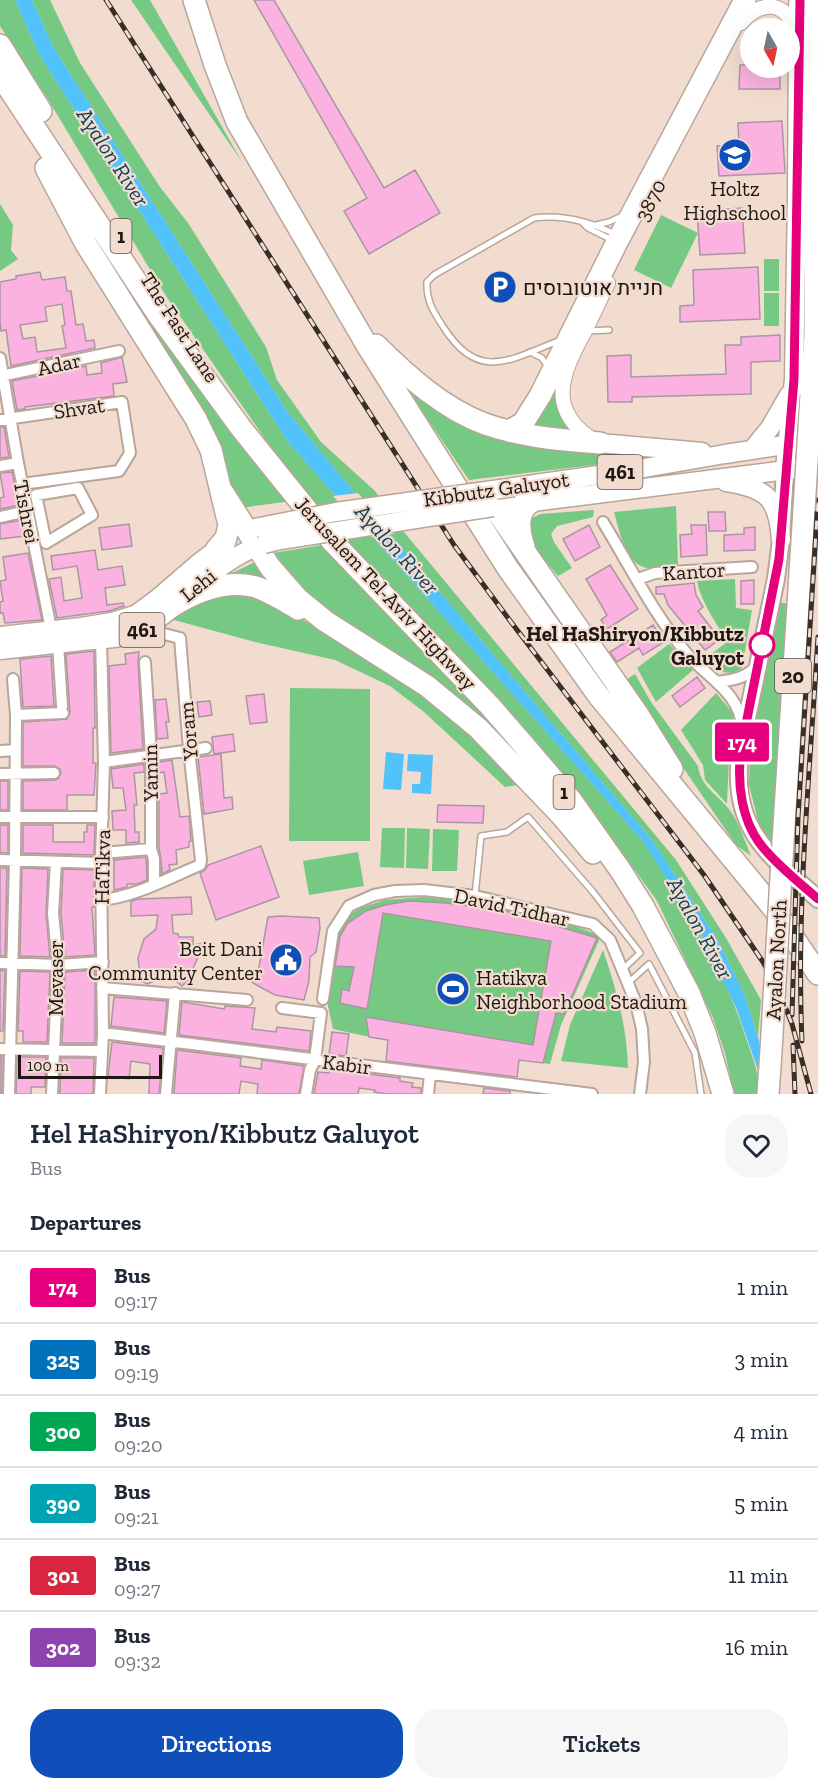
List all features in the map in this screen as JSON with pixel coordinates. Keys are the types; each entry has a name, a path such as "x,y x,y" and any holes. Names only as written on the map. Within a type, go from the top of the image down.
{"highway":[{"path":"194,0 215,65 237,122 321,269 507,567 598,695 774,909 818,974"},
{"path":"509,431 522,423 550,374 578,336 640,200 745,0"},
{"path":"799,18 800,0"},
{"name":"Ayalon North","path":"768,1094 815,336 817,0"},
{"name":"The Fast Lane","path":"0,45 107,216 198,350 241,428"},
{"name":"Jerusalem Tel-Aviv Highway","path":"0,75 151,304 241,428 331,540 490,706 571,800 643,906 689,993 705,1033 723,1094"},
{"path":"0,80 86,244 196,419 211,450 229,525 226,538 216,550"},
{"path":"321,269 376,345 440,400 459,412 509,431 548,439 600,443"},
{"path":"222,491 256,537 286,587 325,621"},
{"path":"477,492 497,512 639,716 716,838"},
{"path":"521,497 523,509 520,519 521,533 528,559"},
{"path":"171,607 188,597 229,585 241,585 268,592 325,621 427,686 478,728 562,816 613,878 668,954"}],"main road":[{"path":"798,78 794,379 781,540 774,589 739,762 740,789 747,821 755,837 766,851 818,899"},
{"path":"752,450 781,410 794,379"},
{"name":"Kibbutz Galuyot","path":"256,537 280,540 497,512 521,497 627,471 818,441"},
{"path":"600,443 725,454"},
{"name":"Kibbutz Galuyot","path":"256,537 336,512 477,492 521,497 694,481 818,466"},
{"path":"694,481 737,483 760,490 776,509 781,540"},
{"name":"Lehi","path":"0,650 137,614 216,550 256,537"},
{"name":"Lehi","path":"0,636 101,639 144,629 213,572 240,554 256,537"}],"street":[{"name":"3870","path":"745,18 757,6 763,4 779,6 790,18"},
{"name":"3870","path":"621,241 740,27"},
{"path":"578,336 565,372 562,402 568,416 576,426 600,443"},
{"name":"Adar","path":"2,376 119,351"},
{"name":"Tishrei","path":"0,358 5,419 18,463 54,637 62,709 16,715"},
{"name":"Shvat","path":"5,419 122,402 130,453 119,471 78,476"},
{"path":"0,466 18,463"},
{"path":"22,484 78,476 78,488 92,514 46,543 36,495 78,488"},
{"path":"0,517 27,512"},
{"path":"603,522 678,642 689,657 734,701 742,721 742,744"},
{"name":"Kantor","path":"638,579 655,573 752,567"},
{"name":"Yoram","path":"144,629 180,638 201,860 200,865 154,884"},
{"name":"HaTikva","path":"100,1094 103,1033 101,858 104,762 101,639"},
{"name":"Yamin","path":"145,662 151,755 151,849 154,884"},
{"path":"717,682 737,680 751,672 758,664"},
{"path":"9,1094 5,1049 12,963 15,860 16,715 13,679"},
{"path":"104,762 206,748"},
{"path":"0,751 15,750"},
{"path":"0,774 54,773"},
{"path":"0,817 103,817"},
{"path":"0,860 56,862 101,858 151,849"},
{"name":"Mevaser","path":"52,1094 58,965 54,913 56,862"},
{"path":"101,900 114,899 154,884"},
{"name":"David Tidhar","path":"322,999 333,931 349,906 374,895 395,891 424,890 475,896 593,924 610,940 636,1003 642,1029 644,1062 640,1094"},
{"path":"0,963 58,965 103,962"},
{"path":"102,988 247,1000"},
{"path":"166,1094 175,993"},
{"path":"282,1008 321,1013 315,1060 310,1070 306,1094"},
{"name":"Kabir","path":"103,1033 430,1074 519,1090 592,1094"},
{"path":"5,1049 101,1051"},
{"path":"428,1094 430,1074"}],"lane":[{"path":"596,225 627,213 640,200"},
{"path":"609,330 578,336 511,360 492,362 472,357 453,342 433,311 428,300 427,282 434,275 534,218 558,217 596,225 621,241"},
{"path":"582,222 588,228 621,241"},
{"path":"528,353 547,363 550,374"},
{"path":"475,896 482,836 507,832 528,817 593,892 640,953 623,969"},
{"path":"628,983 649,964 695,1053 701,1094"}],"green space":[{"path":"0,0 15,0 37,50 52,75 288,442 642,840 688,912 727,988 756,1066 758,1094 734,1094 725,1053 713,1018 657,901 587,803 310,499 277,456 166,296 46,96 0,26"},
{"path":"32,0 50,0 80,63 160,187 188,223 266,347 277,380 321,442 375,491 404,532 676,860 726,938 761,1000 758,1037 744,994 717,938 652,840 287,411 69,72 52,44"},
{"path":"131,0 150,0 242,162"},
{"path":"65,191 292,501 240,508 202,416"},
{"path":"0,204 13,225 11,250 18,259 0,271"},
{"path":"661,215 698,233 671,288 634,270"},
{"path":"764,259 779,259 779,291 764,291"},
{"path":"764,293 779,293 779,326 764,326"},
{"path":"562,361 559,385 584,439 532,434 532,424"},
{"path":"418,393 436,406 654,452 651,458 469,480 412,396"},
{"path":"676,506 678,567 640,566 625,546 614,512"},
{"path":"594,510 593,517 557,526 551,534 572,568 558,576 525,536 528,520 540,514"},
{"path":"323,545 489,719 481,724 327,618 267,554"},
{"path":"257,561 282,591 228,575"},
{"path":"735,579 736,608 752,610 742,668 733,673 721,672 706,658 727,642 706,605 697,581"},
{"path":"226,590 265,599 394,670 445,708 525,784 505,787 424,712 390,686 335,660 255,642 163,617"},
{"path":"777,602 790,604 772,847 759,824 749,785 750,750"},
{"path":"669,644 693,670 656,702 637,668"},
{"path":"635,674 651,702 698,766 707,786 731,812 751,856 736,845 624,681"},
{"path":"290,688 370,689 370,841 289,841"},
{"path":"716,693 732,712 734,722 729,754 727,804 705,780 703,765 681,730"},
{"path":"382,828 405,828 404,868 380,867"},
{"path":"407,828 430,829 428,869 406,868"},
{"path":"433,829 459,830 457,871 432,871"},
{"path":"358,852 364,886 309,895 303,861"},
{"name":"Hatikva Neighborhood Stadium","path":"424,897 514,910 558,921 601,936 561,1025 550,1064 365,1036 333,1029 328,1006 329,972 336,938 345,918 360,908 385,900"},
{"path":"603,950 620,1008 626,1038 628,1068 561,1061 570,1025"}],"water":[{"name":"Ayalon River","path":"15,0 32,0 52,44 69,72 287,411 652,840 717,938 744,994 758,1037 771,1094 763,1094 759,1073 737,1010 697,925 642,840 288,442 52,75 37,50"},
{"path":"386,752 404,754 401,790 383,789"},
{"path":"408,754 433,755 431,794 412,793 412,784 420,784 421,772 407,771"}],"pier":[{"path":"358,493 394,534 370,537 333,496"}],"building":[{"path":"254,0 274,0 384,188 415,170 440,213 369,254 344,211 367,198"},
{"path":"740,65 740,78 780,78 780,89 739,89"},
{"path":"782,121 785,173 719,176 717,146 739,145 738,123"},
{"path":"742,208 745,253 700,255 697,211"},
{"path":"758,267 760,319 680,322 680,306 694,305 693,270"},
{"path":"40,272 42,280 65,277 67,291 71,291 76,325 83,324 86,341 94,340 95,348 11,366 6,330 1,331 0,282 16,279 16,276","holes":["62,304 65,325 62,326 66,348 37,352 35,337 23,339 20,325 47,321 45,307"]},
{"path":"780,335 780,361 751,362 751,394 632,397 632,402 608,402 607,356 631,355 631,377 726,374 725,345 741,345 741,337"},
{"path":"122,357 127,382 113,384 114,396 25,407 25,409 17,410 12,381 86,366 87,375 102,373 101,363"},
{"path":"0,427 4,427 9,457 0,458"},
{"path":"12,472 19,505 0,509 0,498 4,497 0,473"},
{"path":"708,512 725,512 726,531 709,531"},
{"path":"22,520 25,536 0,539 0,524"},
{"path":"129,524 132,546 102,550 99,528"},
{"path":"589,525 600,547 575,561 563,539"},
{"path":"691,525 706,525 707,555 681,557 680,535 692,534"},
{"path":"755,527 755,550 724,551 724,535 744,534 744,528"},
{"path":"95,550 98,570 122,566 125,585 105,588 107,605 123,603 124,606 109,611 57,618 49,579 61,577 64,601 82,598 77,566 53,570 51,556"},
{"path":"28,553 42,620 5,623 3,613 0,613 0,602 3,601 0,581 6,580 3,557"},
{"path":"610,565 638,609 607,629 601,620 607,615 586,579"},
{"path":"754,580 754,604 741,604 741,581"},
{"path":"694,583 696,595 703,607 698,611 720,639 705,650 668,605 664,594 656,594 656,587"},
{"path":"653,625 664,642 643,655 639,648 617,662 610,652"},
{"path":"94,651 93,763 96,763 94,795 67,795 67,810 23,810 23,781 55,780 61,773 60,769 54,766 23,766 23,722 67,719 70,713 66,654"},
{"path":"139,652 143,749 111,753 109,666 126,664 125,654"},
{"path":"51,656 54,706 23,707 20,659"},
{"path":"697,677 705,688 680,707 672,696"},
{"path":"264,694 267,722 250,724 246,696"},
{"path":"166,699 169,722 166,722 168,738 157,739 155,700"},
{"path":"210,701 212,715 199,717 197,702"},
{"path":"233,734 235,751 214,754 212,737"},
{"path":"221,754 224,798 232,797 233,809 204,814 198,757"},
{"path":"172,760 180,817 189,816 191,841 189,847 176,850 177,864 169,865 170,870 162,874 159,848 159,794 167,793 164,772 159,773 159,762"},
{"path":"144,764 144,772 134,773 137,805 134,805 135,832 139,832 139,842 126,843 126,830 113,830 112,811 126,810 123,788 113,788 111,769"},
{"path":"0,781 8,781 8,810 0,810"},
{"path":"438,805 484,806 483,823 437,822"},
{"path":"0,825 8,825 8,853 0,853"},
{"path":"23,825 53,825 53,842 84,842 87,825 95,825 94,855 23,853"},
{"path":"261,846 279,897 216,920 200,873 208,865"},
{"path":"146,857 147,880 137,884 127,884 127,887 114,890 114,860"},
{"path":"0,868 7,868 5,956 0,956"},
{"path":"22,868 48,869 46,914 50,957 20,956"},
{"path":"63,869 94,870 94,907 92,907 95,955 65,957 61,913"},
{"path":"191,897 192,914 172,915 173,933 178,934 179,937 193,937 193,945 200,944 198,957 188,980 182,986 165,973 161,979 147,984 141,981 138,958 144,939 156,929 158,915 131,916 131,901"},
{"path":"409,901 446,903 506,911 597,938 564,1014 556,1013 543,1063 519,1060 517,1077 386,1061 388,1040 369,1037 366,1017 533,1045 551,941 383,913 367,1009 340,1003 342,989 349,991 354,967 335,966 340,937 347,924 366,911"},
{"name":"Beit Dani Community Center","path":"268,917 319,918 320,928 316,952 310,957 309,981 304,1000 275,995 248,978 258,972"},
{"path":"0,970 5,971 3,1031 0,1031"},
{"path":"95,970 95,1043 62,1043 65,972"},
{"path":"20,971 50,972 47,1042 23,1042 23,1031 18,1031"},
{"path":"114,997 167,1001 164,1033 111,1026"},
{"path":"182,1002 224,1009 225,1006 255,1008 252,1029 276,1032 277,1027 311,1031 309,1051 179,1035"},
{"path":"332,1032 349,1034 346,1056 329,1054"},
{"path":"112,1042 163,1048 159,1094 149,1094 150,1064 131,1061 129,1079 108,1076"},
{"path":"177,1050 241,1058 240,1066 261,1069 262,1060 304,1066 299,1094 257,1094 258,1084 241,1081 239,1094 174,1094"},
{"path":"0,1056 2,1057 2,1094 0,1094"},
{"path":"17,1057 46,1057 45,1087 31,1087 31,1094 16,1094"},
{"path":"61,1058 94,1058 93,1094 60,1094"},
{"path":"329,1069 400,1078 400,1081 413,1083 412,1087 421,1088 421,1094 387,1094 359,1088 358,1094 314,1094 318,1072 329,1073"},
{"path":"484,1088 510,1091 510,1094 483,1094"}],"railway":[{"path":"106,0 454,545 704,875 763,962 780,994 792,1024 811,1094"},
{"path":"792,1015 798,817 818,500"},
{"path":"802,1041 802,889 818,637"},
{"path":"793,1045 795,1094"}],"bus line":[{"name":"174","path":"800,0 794,379 779,559 742,744 739,775 747,821 755,837 766,851 818,899"}],"place":[{"name":"Holtz Highschool","path":"735,155"},
{"name":"חניית אוטובוסים","path":"500,287"},
{"name":"Hel HaShiryon/Kibbutz Galuyot","path":"762,645"},
{"name":"Beit Dani Community Center","path":"286,960"},
{"name":"Hatikva Neighborhood Stadium","path":"453,989"}]}
